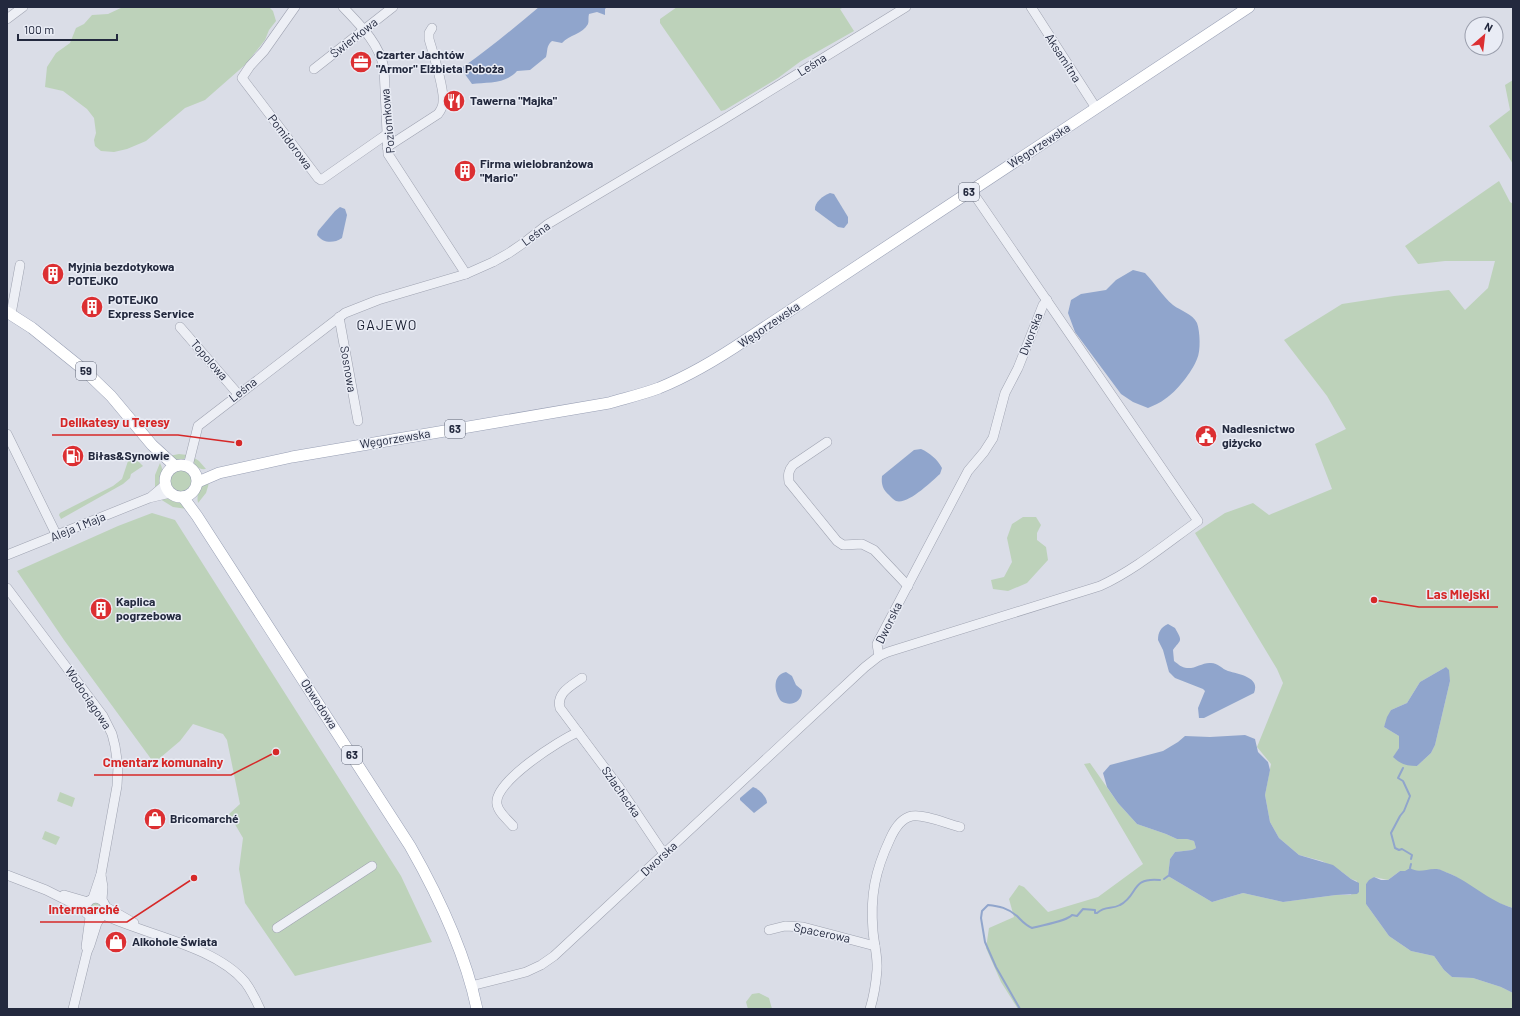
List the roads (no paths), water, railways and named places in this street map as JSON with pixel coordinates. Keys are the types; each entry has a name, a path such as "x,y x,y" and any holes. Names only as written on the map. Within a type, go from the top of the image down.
{"main road":[{"name":"Węgorzewska","path":"194,473 219,473 337,449 609,403 658,388 689,375 720,357 1249,7"},
{"name":"59","path":"9,313 51,342 84,370 111,396 171,469"},
{"path":"184,464 194,473 195,490 187,495 173,496 167,489 165,478 171,469 184,464"},
{"name":"Obwodowa","path":"187,495 197,516 410,846 442,907 460,952 478,1009"}],"street":[{"path":"7,20 23,7"},
{"name":"Pomidorowa","path":"295,7 264,51 250,66 242,78 321,180 386,134"},
{"name":"Poziomkowa","path":"343,7 364,30 379,51 383,62 388,154 466,274"},
{"name":"Świerkowa","path":"314,69 393,7"},
{"name":"Leśna","path":"194,473 198,426 338,317 371,303 466,274 493,262 525,242 548,224 721,121 906,7"},
{"name":"Aksamitna","path":"1031,7 1096,108"},
{"path":"387,147 438,114 441,110 443,93 429,39 429,33 432,28"},
{"name":"Dworska","path":"471,986 526,972 541,965 567,944 795,731 879,656 877,644 968,471 989,446 1005,393 1018,368 1043,304 1047,300 971,190"},
{"path":"9,313 20,265"},
{"path":"879,656 1100,586 1129,571 1198,521 1047,300"},
{"name":"Sosnowa","path":"338,317 358,421"},
{"name":"Topolowa","path":"180,327 238,394"},
{"path":"7,434 57,536"},
{"path":"827,442 789,469 788,476 790,482 837,541 842,545 862,544 874,550 908,586"},
{"name":"Aleja 1 Maja","path":"7,555 57,536 149,498 167,489"},
{"name":"Wodociągowa","path":"7,588 103,716 112,734 118,761 117,786 101,874 103,887 86,942 86,952 73,1009"},
{"name":"Szlachecka","path":"582,678 566,690 559,698 560,708 623,793 664,854"},
{"path":"513,826 497,804 498,793 516,773 538,756 564,738 578,732"},
{"path":"870,1009 877,970 872,915 875,880 882,856 898,826 913,816 960,827"},
{"path":"277,928 372,866"},
{"path":"7,875 96,909 130,926 145,930 222,963 245,982 260,1009"},
{"name":"Spacerowa","path":"769,930 785,926 803,927 875,946"}],"water":[{"path":"539,7 607,7 605,9 605,15 597,12 589,14 588,24 586,27 562,43 552,41 548,46 546,57 530,70 517,71 513,75 502,80 472,84 462,70 463,67"},
{"path":"830,193 834,194 848,217 848,223 844,228 838,227 815,210 817,202"},
{"path":"340,207 345,209 347,215 342,238 332,242 322,240 317,235 318,231"},
{"path":"1133,270 1145,273 1173,305 1193,317 1197,323 1199,336 1200,346 1198,355 1188,376 1169,396 1161,402 1148,408 1133,402 1121,394 1075,332 1068,313 1071,300 1081,294 1106,290 1116,280"},
{"path":"921,449 936,459 942,468 940,474 926,487 913,496 901,501 896,501 884,489 882,484 882,476 914,450"},
{"path":"1168,624 1175,628 1180,638 1173,650 1174,661 1185,668 1193,668 1208,663 1216,664 1226,670 1247,677 1251,680 1254,683 1254,693 1204,718 1199,718 1198,708 1205,691 1175,678 1169,672 1163,650 1158,640 1160,630"},
{"path":"1446,667 1449,670 1450,681 1435,745 1431,753 1417,766 1401,763 1393,757 1399,748 1399,736 1384,727 1387,717 1391,710 1407,703 1420,682"},
{"path":"786,672 792,676 796,685 802,690 798,701 792,704 781,701 776,689 776,680 781,674"},
{"path":"1245,735 1255,739 1258,752 1268,762 1270,770 1265,795 1270,822 1279,838 1299,855 1333,865 1351,879 1359,883 1359,892 1357,894 1336,895 1283,902 1243,893 1212,902 1168,876 1170,859 1175,852 1192,850 1196,848 1194,841 1177,839 1137,824 1118,803 1107,787 1103,773 1110,765 1163,751 1185,736 1210,737"},
{"path":"753,787 766,798 767,803 754,813 740,800 740,798"},
{"path":"1410,868 1417,871 1433,869 1441,870 1464,881 1496,901 1513,908 1513,993 1501,987 1473,978 1452,977 1444,970 1434,956 1411,951 1389,936 1366,904 1366,884 1374,877 1381,880 1388,880 1400,871 1405,871"}],"waterway":[{"path":"1403,768 1398,778 1403,781 1410,796 1404,811 1391,833 1395,848 1399,850 1402,849 1412,855 1411,859"},
{"path":"1410,868 1411,864"},
{"path":"1164,879 1168,876"},
{"path":"1020,1009 996,967 985,942 981,918 982,911 988,905 1007,909 1032,928 1064,920 1072,915 1077,916 1083,909 1095,910 1095,913 1097,913 1103,909 1120,905 1126,901 1139,884 1144,881 1160,880"}],"place":[{"name":"Czarter Jachtów \"Armor\" Elżbieta Poboża","path":"361,62"},
{"name":"Tawerna \"Majka\"","path":"454,101"},
{"name":"Firma wielobranżowa \"Mario\"","path":"465,171"},
{"name":"Myjnia bezdotykowa POTEJKO","path":"53,274"},
{"name":"POTEJKO Express Service","path":"92,307"},
{"name":"Nadlesnictwo giżycko","path":"1206,436"},
{"name":"Delikatesy u Teresy","path":"239,443"},
{"name":"Biłas&Synowie","path":"73,456"},
{"name":"Las Miejski","path":"1374,600"},
{"name":"Kaplica pogrzebowa","path":"101,609"},
{"name":"Cmentarz komunalny","path":"276,752"},
{"name":"Bricomarché","path":"155,819"},
{"name":"Intermarché","path":"194,878"},
{"name":"Alkohole Świata","path":"116,942"}],"district":[{"name":"GAJEWO","path":"387,325"}]}
